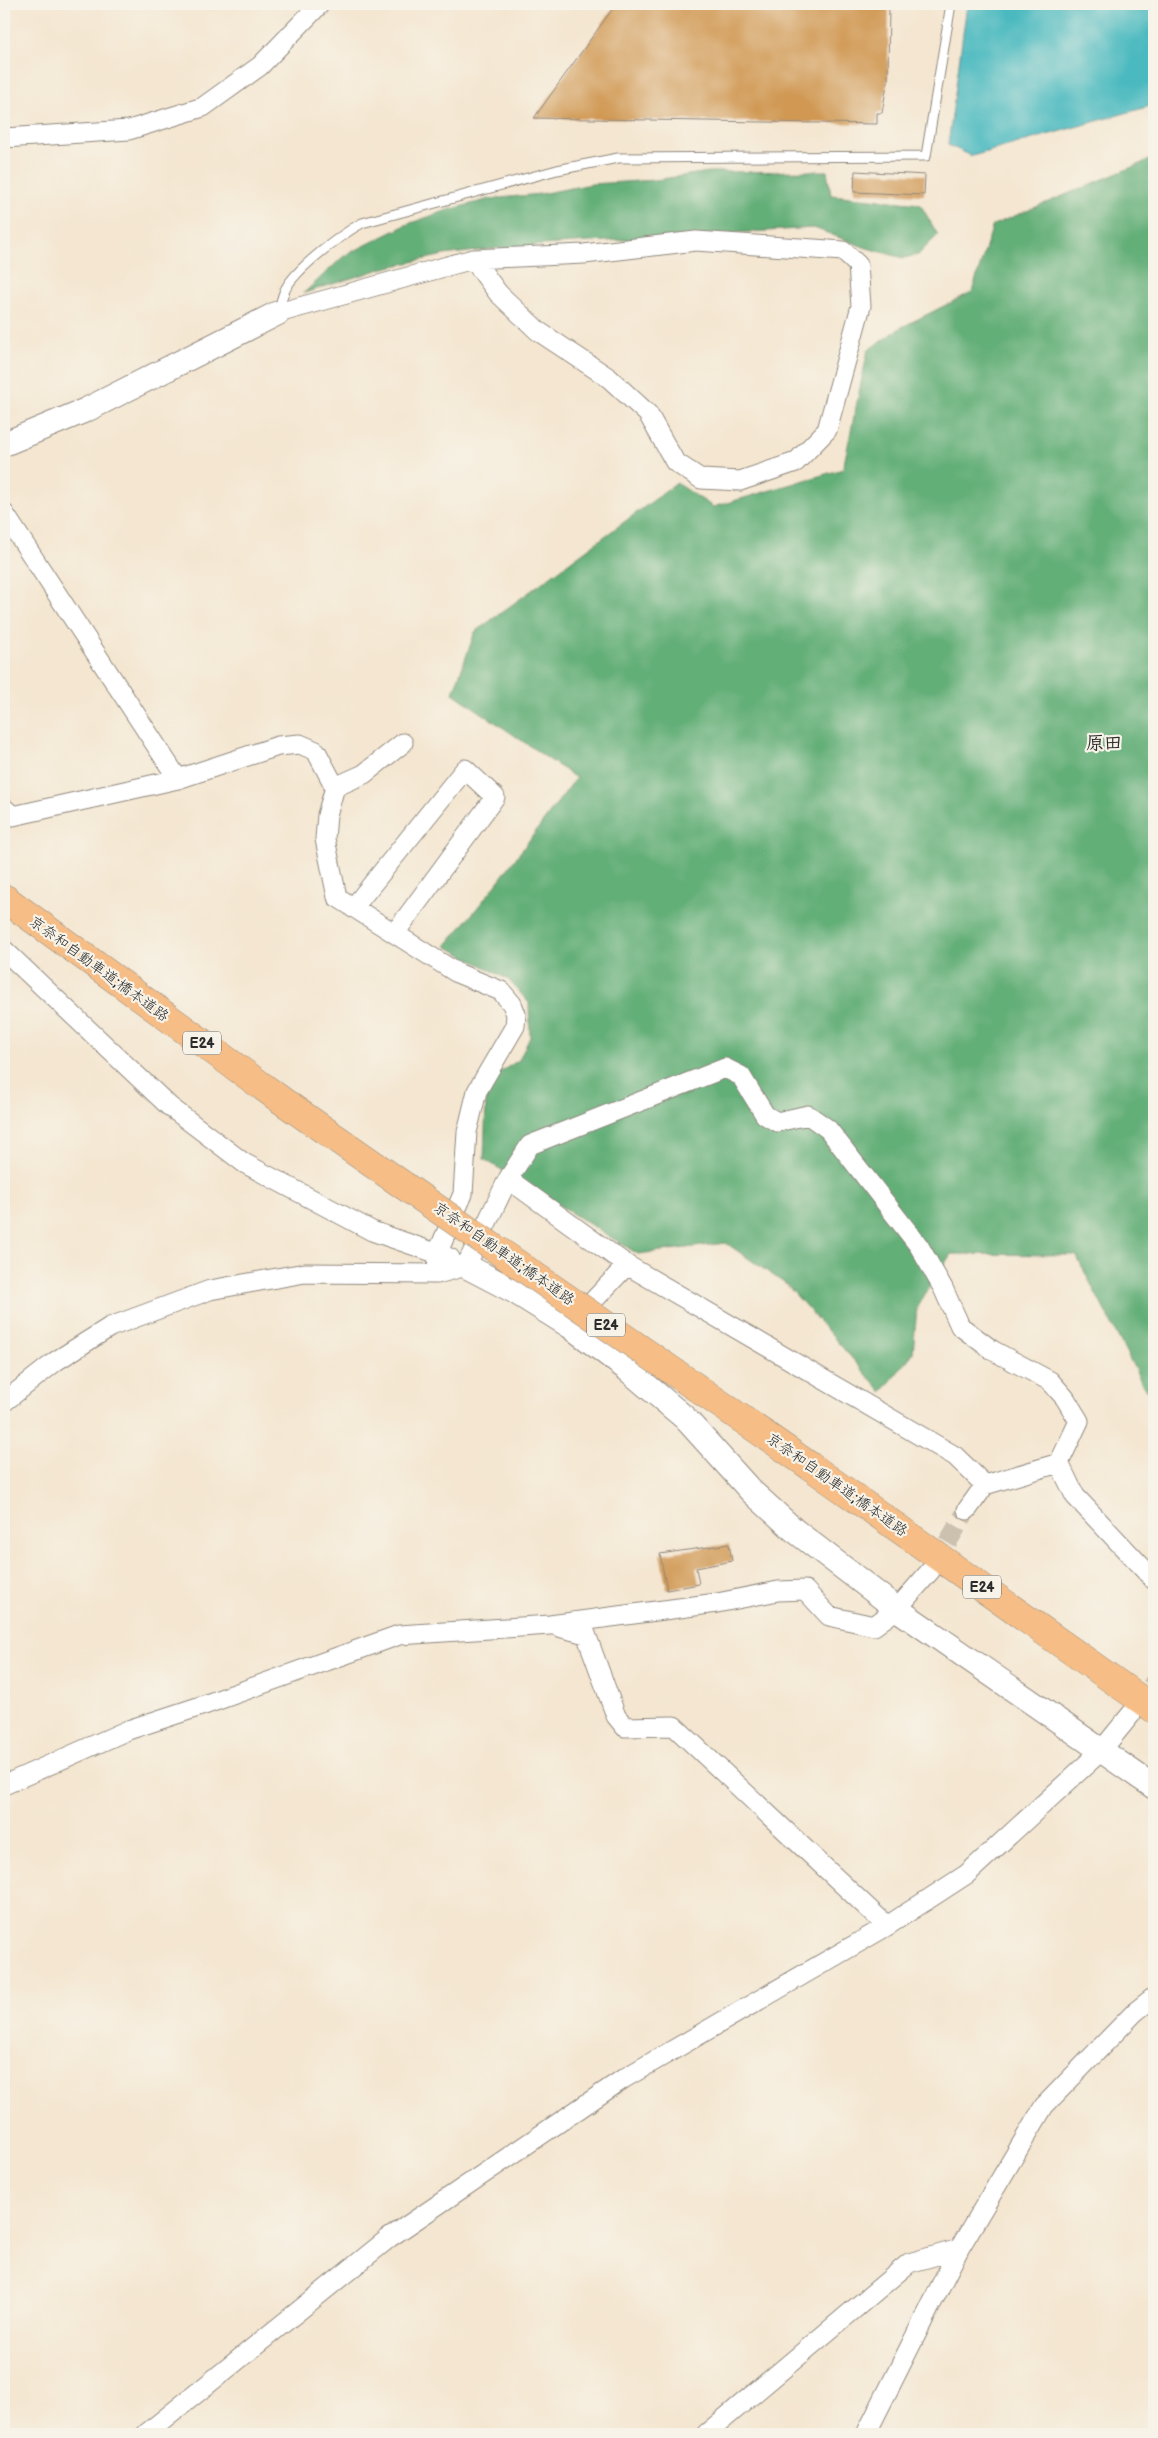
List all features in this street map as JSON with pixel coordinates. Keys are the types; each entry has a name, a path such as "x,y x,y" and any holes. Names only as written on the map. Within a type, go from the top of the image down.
{"highway":[{"name":"京奈和自動車道;橋本道路","path":"4,898 273,1094 810,1466 1143,1711"}],"street":[{"path":"4,138 129,130 203,107 260,66 320,4"},
{"path":"4,444 86,410 278,313 473,259 584,254 696,241 843,251 858,265 861,306 827,430 796,462 740,481 701,479 675,462 648,414 609,378 538,331 498,293 473,259"},
{"path":"4,513 178,780"},
{"path":"335,787 364,774 403,743"},
{"path":"4,808 13,816 178,780 278,746 300,744 316,751 335,787 327,815 325,838 336,897 457,972 501,991 512,1004 516,1014 515,1026 477,1091 467,1132 462,1194 438,1252 437,1274"},
{"path":"353,908 465,769 496,797 395,933"},
{"path":"4,950 169,1106 244,1163 372,1231 438,1252 514,1291 570,1326 627,1369 685,1418 751,1491 794,1530 897,1608 1101,1752 1154,1787"},
{"path":"4,1402 56,1362 110,1327 210,1290 305,1272 437,1274 466,1266 508,1179 530,1145 725,1068 741,1076 765,1115 777,1122 808,1115 828,1129 919,1246 943,1288 960,1326 992,1350 1050,1381 1065,1398 1079,1421 1059,1463 984,1485 967,1510"},
{"path":"508,1179 627,1265 955,1456 984,1485"},
{"path":"570,1326 627,1265"},
{"path":"1059,1463 1076,1496 1154,1580"},
{"path":"4,1785 128,1730 204,1705 399,1635 550,1624 717,1603 778,1591 805,1590 829,1616 855,1624 874,1626 897,1608 931,1570"},
{"path":"550,1624 586,1634 616,1716 625,1727 674,1726 887,1926"},
{"path":"146,2434 389,2238 623,2079 887,1926 967,1874 1101,1752 1143,1711"},
{"path":"866,2434 959,2249 1044,2106 1135,2012 1154,1997"},
{"path":"706,2434 909,2263 959,2249"}],"lane":[{"path":"278,313 285,289 296,274 344,233 362,223 557,170 618,158 926,156 951,4"}],"green space":[{"path":"1154,158 1154,1401 1144,1387 1076,1255 951,1254 917,1307 913,1353 882,1392 787,1285 726,1243 638,1254 484,1159 486,1101 500,1072 519,1060 530,1037 529,1003 509,980 446,946 491,891 576,778 453,693 475,632 677,483 713,507 843,469 868,350 902,327 972,292 993,225"},
{"path":"827,171 831,195 920,204 938,235 918,255 903,258 867,248 814,228 510,247 444,255 384,268 304,293 344,256 408,224 448,210 490,199 540,194 592,184 655,180 709,172"}],"water":[{"path":"967,4 1154,4 1154,105 972,156 948,145"}],"building":[{"path":"616,4 889,4 888,78 882,113 877,113 877,124 534,118"},
{"path":"855,171 925,175 924,195 854,192"},
{"path":"729,1544 732,1561 696,1568 699,1584 667,1590 660,1554"}],"tunnel":[{"path":"933,1567 967,1510"},
{"path":"1135,1709 1154,1682"}],"district":[{"name":"原田","path":"1104,743"}]}
